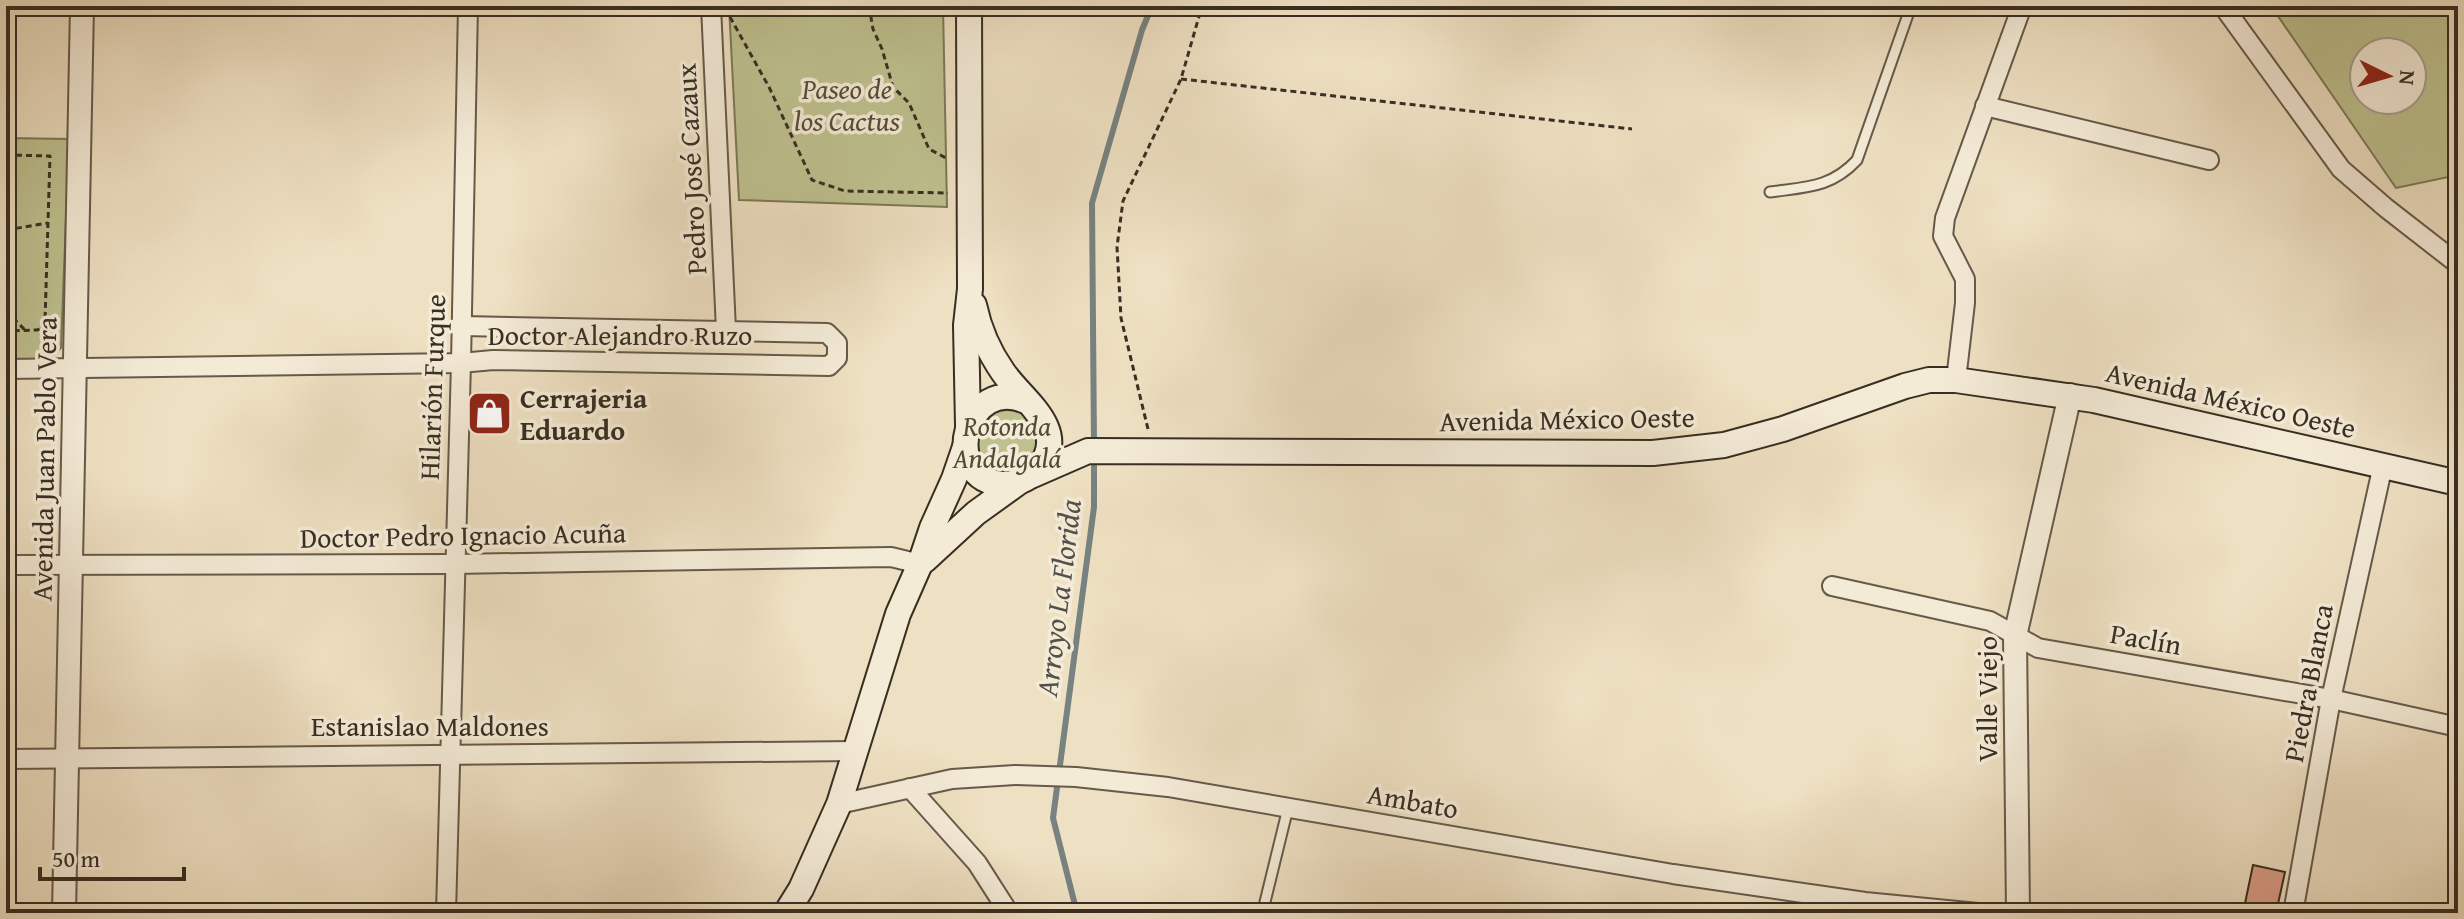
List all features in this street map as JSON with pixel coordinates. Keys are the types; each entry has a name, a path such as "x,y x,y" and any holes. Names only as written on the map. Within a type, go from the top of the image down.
{"main road":[{"path":"969,6 970,289 966,325 966,436 969,462 978,474 999,483 1026,478 1045,460 1049,444 1046,423 1002,371 977,316 970,289"},
{"name":"Avenida México Oeste","path":"920,564 976,513 1026,478 1088,451 1653,453 1724,445 1783,429 1929,380 1956,380 2070,395 2458,483"},
{"path":"786,913 801,889 839,804 894,626 979,408 992,401 1015,398 1034,408 1088,451"}],"street":[{"name":"Avenida Juan Pablo Vera","path":"64,913 82,6"},
{"name":"Hilarión Furque","path":"446,913 468,6"},
{"name":"Pedro José Cazaux","path":"711,6 726,330"},
{"path":"1956,380 1965,279 1943,236 1945,218 2022,6"},
{"path":"2223,6 2341,169 2458,264"},
{"path":"1985,106 2209,160"},
{"name":"Doctor Alejandro Ruzo","path":"6,369 461,363 493,360 829,366 837,358 837,343 827,333 462,326"},
{"name":"Valle Viejo","path":"2018,913 2015,636 2070,395"},
{"name":"Piedra Blanca","path":"2293,913 2331,699 2383,465"},
{"name":"Doctor Pedro Ignacio Acuña","path":"6,565 454,564 891,557 920,564"},
{"name":"Paclín","path":"1832,586 1990,621 2038,648 2331,699 2458,727"},
{"name":"Estanislao Maldones","path":"6,759 855,751"},
{"name":"Ambato","path":"839,804 981,776 1076,777 1168,787 1673,874 1865,902 1978,913"},
{"path":"910,788 977,863 1009,913"}],"lane":[{"path":"1770,192 1821,185 1844,173 1857,160 1911,6"},
{"path":"1264,906 1288,808"}],"path":[{"path":"869,6 873,29 893,87 909,103 929,149 970,181"},
{"path":"1152,452 1144,402 1121,318 1117,247 1123,201 1181,79 1202,6"},
{"path":"729,15 769,87 812,180 845,191 970,181"},
{"path":"1181,79 1632,129"},
{"path":"6,155 50,156 45,321 43,328 6,331"},
{"path":"6,230 48,223"},
{"path":"6,311 26,331"}],"green space":[{"name":"Paseo de los Cactus","path":"729,6 943,6 947,207 739,200"},
{"path":"2271,6 2458,6 2458,175 2396,188"},
{"path":"6,138 69,139 61,348 43,360 6,361"},
{"name":"Rotonda Andalgalá","path":"1007,410 1025,416 1033,424 1039,442 1033,460 1025,468 1007,474 989,468 981,460 975,442 981,424 989,416"}],"building":[{"path":"2253,865 2285,872 2276,913 2243,913"}],"waterway":[{"name":"Arroyo La Florida","path":"1094,445 1092,203 1142,30 1152,6"},
{"name":"Arroyo La Florida","path":"1077,913 1053,818 1094,507 1094,456"}],"place":[{"name":"Cerrajeria Eduardo","path":"489,414"}]}
